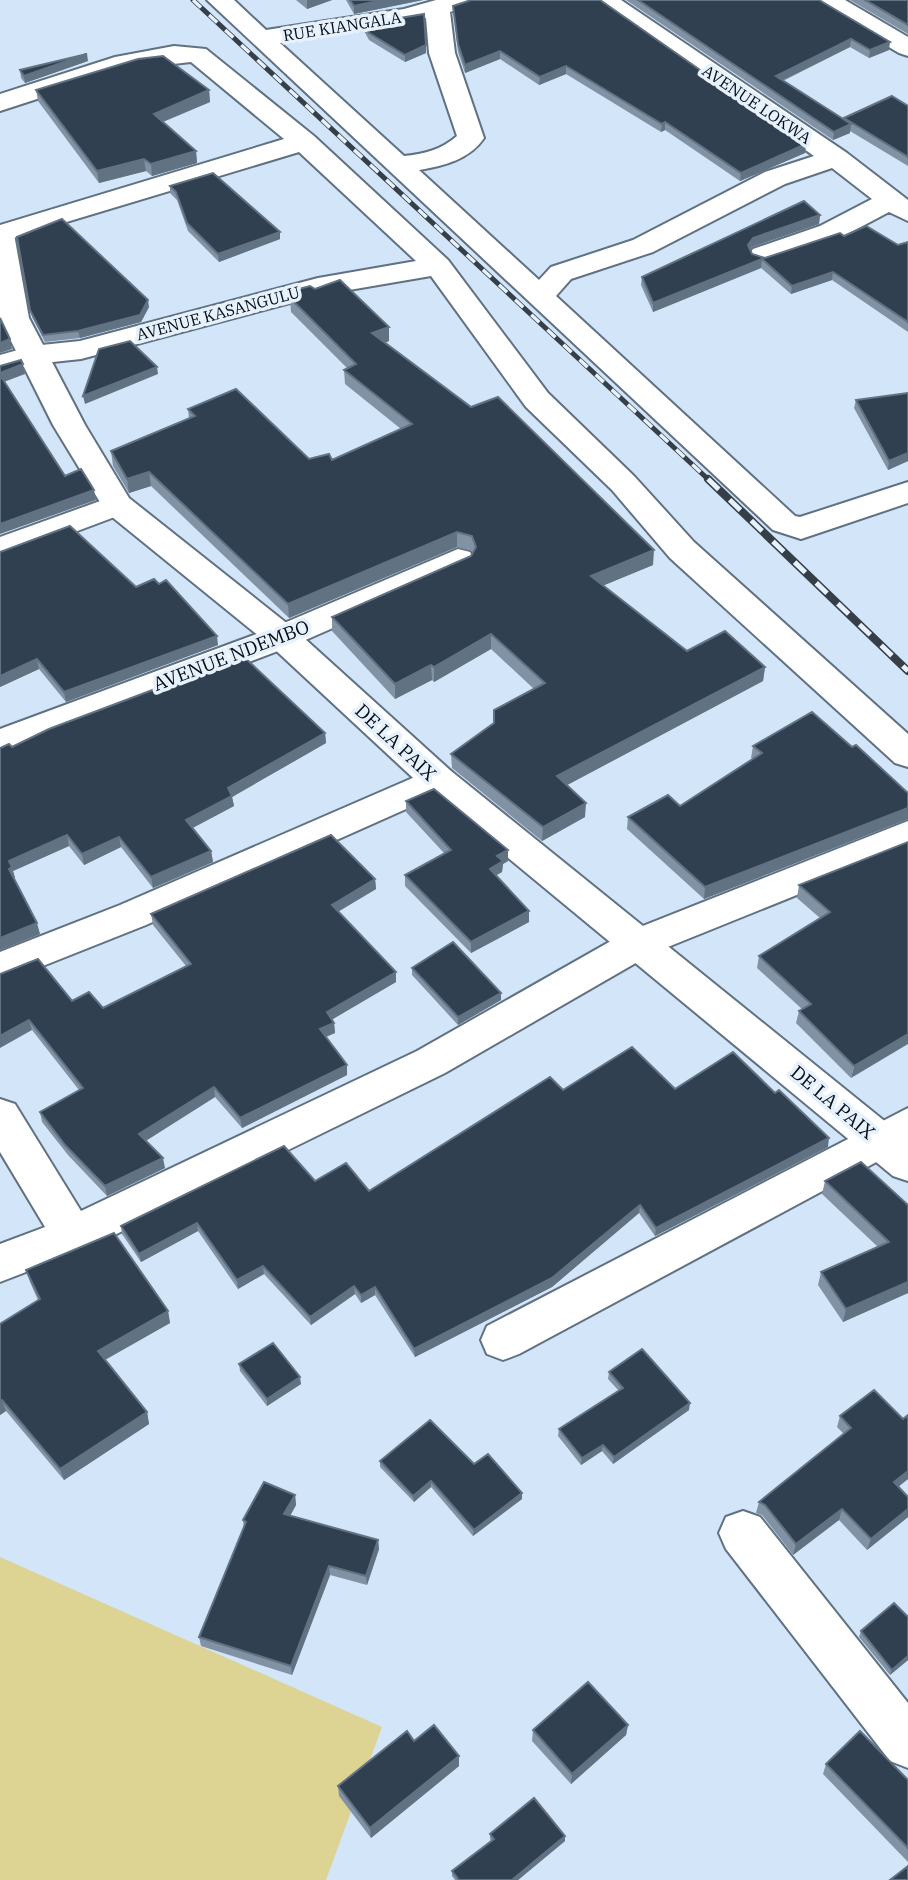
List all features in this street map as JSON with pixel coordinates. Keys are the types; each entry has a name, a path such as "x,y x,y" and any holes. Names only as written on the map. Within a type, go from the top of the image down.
{"street":[{"path":"219,0 784,523 801,528 908,492"},
{"name":"RUE KIANGALA","path":"260,38 406,16 464,0"},
{"name":"AVENUE LOKWA","path":"604,0 837,159 900,206"},
{"path":"827,0 908,48"},
{"path":"397,165 435,161 456,153 471,138 442,53 437,8"},
{"path":"0,103 142,58 178,52 197,54 304,142 438,266 537,400 623,483 682,550 908,754"},
{"path":"0,234 304,142"},
{"path":"540,298 561,273 643,246 671,229 775,178 809,165 837,159"},
{"path":"763,255 900,206"},
{"name":"DE LA PAIX","path":"0,234 14,318 16,360 69,425 117,505 282,637 438,780 639,943 899,1144"},
{"name":"AVENUE KASANGULU","path":"16,360 81,350 318,286 438,266"},
{"path":"0,549 117,505"},
{"name":"AVENUE NDEMBO","path":"0,743 282,637 458,561"},
{"path":"0,968 133,915 438,780"},
{"path":"0,1263 73,1235 431,1062 639,943 908,835"},
{"path":"0,1116 73,1235"},
{"path":"503,1340 899,1144"},
{"path":"743,1532 908,1743"}],"shaded area":[{"path":"0,1557 382,1727 326,1880 0,1880"}],"building":[{"path":"350,0 382,0 354,6"},
{"path":"471,0 600,0 806,144 741,173 665,122 662,124 566,66 540,77 500,51 465,65 458,44 453,6"},
{"path":"638,0 819,0 890,42 870,50 851,39 776,76 851,124 834,132"},
{"path":"865,0 908,0 908,25"},
{"path":"424,14 426,45 405,55 369,33 364,24"},
{"path":"87,54 24,76 20,70"},
{"path":"163,56 209,90 154,114 196,151 151,164 144,159 97,171 36,90 138,59"},
{"path":"892,96 908,106 908,157 844,118"},
{"path":"213,173 280,232 218,254 187,223 176,192 170,186"},
{"path":"804,201 820,215 753,238 748,245 752,254 765,258 840,233 844,236 866,226 898,245 908,242 908,322 833,272 792,286 762,259 653,303 642,277"},
{"path":"62,219 148,300 140,315 78,331 43,335 30,310 17,237"},
{"path":"340,280 389,327 372,333 471,407 498,397 654,550 591,576 687,651 725,631 765,667 557,776 586,803 543,827 451,754 494,723 494,710 545,683 491,634 434,667 431,665 395,684 332,617 471,556 476,547 472,536 457,532 288,604 149,472 127,479 111,451 195,416 188,409 236,389 309,459 329,454 332,460 412,424 344,370 356,364 290,298 299,289 310,286 315,289"},
{"path":"0,318 10,339 0,343"},
{"path":"130,341 157,367 83,396 99,349"},
{"path":"21,360 23,364 0,373 0,366"},
{"path":"0,375 65,476 81,469 94,490 0,524"},
{"path":"908,393 908,453 889,461 856,400"},
{"path":"70,526 136,587 154,579 159,584 166,580 217,636 64,692 37,659 0,676 0,552"},
{"path":"243,656 325,733 228,788 232,796 186,820 211,851 151,877 119,837 82,854 67,835 9,861 12,867 9,869 37,923 0,938 0,748 9,744 12,747 49,729"},
{"path":"812,712 852,747 856,745 908,793 908,808 705,887 628,817 668,795 680,806 762,753 753,746"},
{"path":"434,789 508,850 497,856 503,861 490,869 529,911 471,942 405,875 451,850 406,801"},
{"path":"331,835 375,879 332,905 396,972 327,1012 334,1023 320,1029 347,1065 240,1118 214,1087 139,1134 163,1158 105,1186 65,1145 40,1112 83,1088 29,1020 0,1036 0,974 38,959 72,1001 89,992 103,1008 191,964 151,914"},
{"path":"908,842 908,1034 854,1066 799,1011 811,1004 759,956 830,912 799,885"},
{"path":"453,942 501,993 458,1017 412,968"},
{"path":"632,1047 675,1089 733,1052 775,1093 779,1090 829,1138 656,1228 640,1205 552,1278 414,1349 375,1287 361,1295 354,1286 310,1317 263,1266 237,1280 197,1223 139,1254 121,1226 284,1146 315,1181 346,1163 369,1191 550,1077 563,1090"},
{"path":"861,1162 908,1205 908,1282 846,1309 821,1272 889,1242 825,1181"},
{"path":"114,1233 168,1311 98,1351 147,1412 60,1469 2,1400 0,1401 0,1324 40,1299 26,1270"},
{"path":"273,1343 300,1377 267,1399 239,1364"},
{"path":"642,1349 690,1403 614,1457 603,1445 582,1458 559,1429 623,1388 609,1372"},
{"path":"874,1390 903,1419 908,1415 908,1471 894,1482 908,1497 908,1509 871,1539 842,1509 796,1544 765,1505 759,1502 851,1428 840,1416"},
{"path":"430,1420 474,1464 488,1454 522,1493 474,1530 431,1481 413,1496 380,1461"},
{"path":"264,1482 295,1495 284,1514 378,1540 366,1576 329,1566 291,1666 199,1637 246,1522 243,1520"},
{"path":"894,1603 908,1617 908,1656 892,1670 861,1631"},
{"path":"588,1682 628,1725 572,1774 533,1730"},
{"path":"434,1725 459,1756 370,1828 338,1786 407,1731 414,1741"},
{"path":"860,1731 908,1780 908,1848 826,1764"},
{"path":"534,1798 565,1836 512,1880 459,1880 452,1871 494,1839 490,1834"},
{"path":"908,1866 908,1880 890,1880"}],"railway":[{"path":"193,0 710,481"},
{"path":"708,479 908,671"}]}
